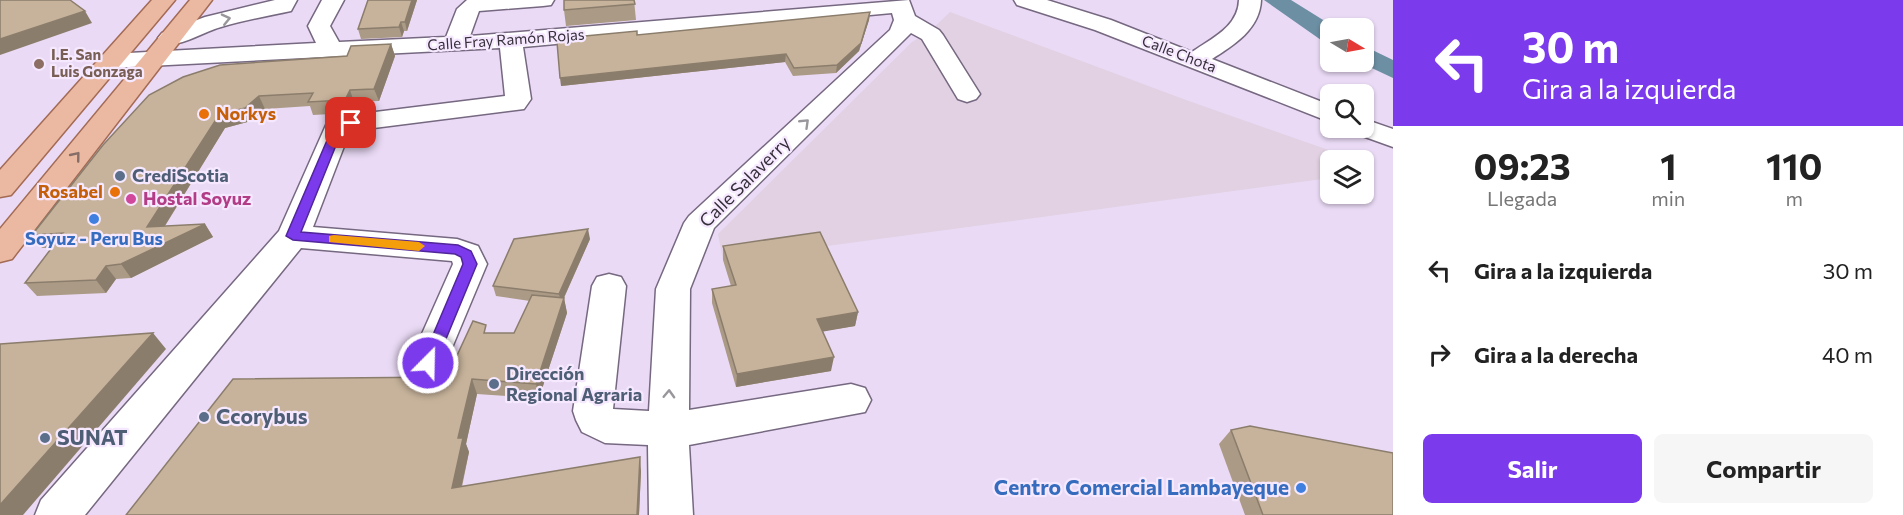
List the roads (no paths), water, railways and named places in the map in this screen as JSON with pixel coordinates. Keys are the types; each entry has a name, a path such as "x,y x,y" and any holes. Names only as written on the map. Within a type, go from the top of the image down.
{"main road":[{"path":"0,188 164,0"},
{"path":"0,251 165,52 201,0"}],"street":[{"path":"165,52 262,28 333,0"},
{"path":"455,44 468,9 473,5 544,0 539,39"},
{"name":"Calle Chota","path":"1025,0 1103,25 1320,110"},
{"path":"1196,60 1245,23 1250,14 1250,0"},
{"name":"Calle Fray Ramón Rojas","path":"110,61 165,52 331,50 511,41 901,9"},
{"path":"901,9 931,35 967,94"},
{"name":"Calle Salaverry","path":"671,515 668,429 673,289 687,249 700,223 900,33 901,9"},
{"path":"295,16 331,50"},
{"path":"57,515 293,236 336,131 351,123 518,102 511,41"},
{"path":"1374,131 1393,139"},
{"path":"293,236 458,250 466,254 470,264 428,363"},
{"path":"609,286 593,411 596,420 605,426 668,429 701,427 851,400"}],"waterway":[{"path":"1275,0 1320,29"},
{"path":"1374,60 1393,70"}],"place":[{"name":"I.E. San Luis Gonzaga","path":"39,64"},
{"name":"Norkys","path":"204,114"},
{"name":"CrediScotia","path":"120,176"},
{"name":"Rosabel","path":"115,192"},
{"name":"Hostal Soyuz","path":"131,199"},
{"name":"Soyuz - Peru Bus","path":"94,219"},
{"name":"Dirección Regional Agraria","path":"494,384"},
{"name":"Ccorybus","path":"204,417"},
{"name":"SUNAT","path":"45,438"},
{"name":"Centro Comercial Lambayeque","path":"1301,488"}]}
